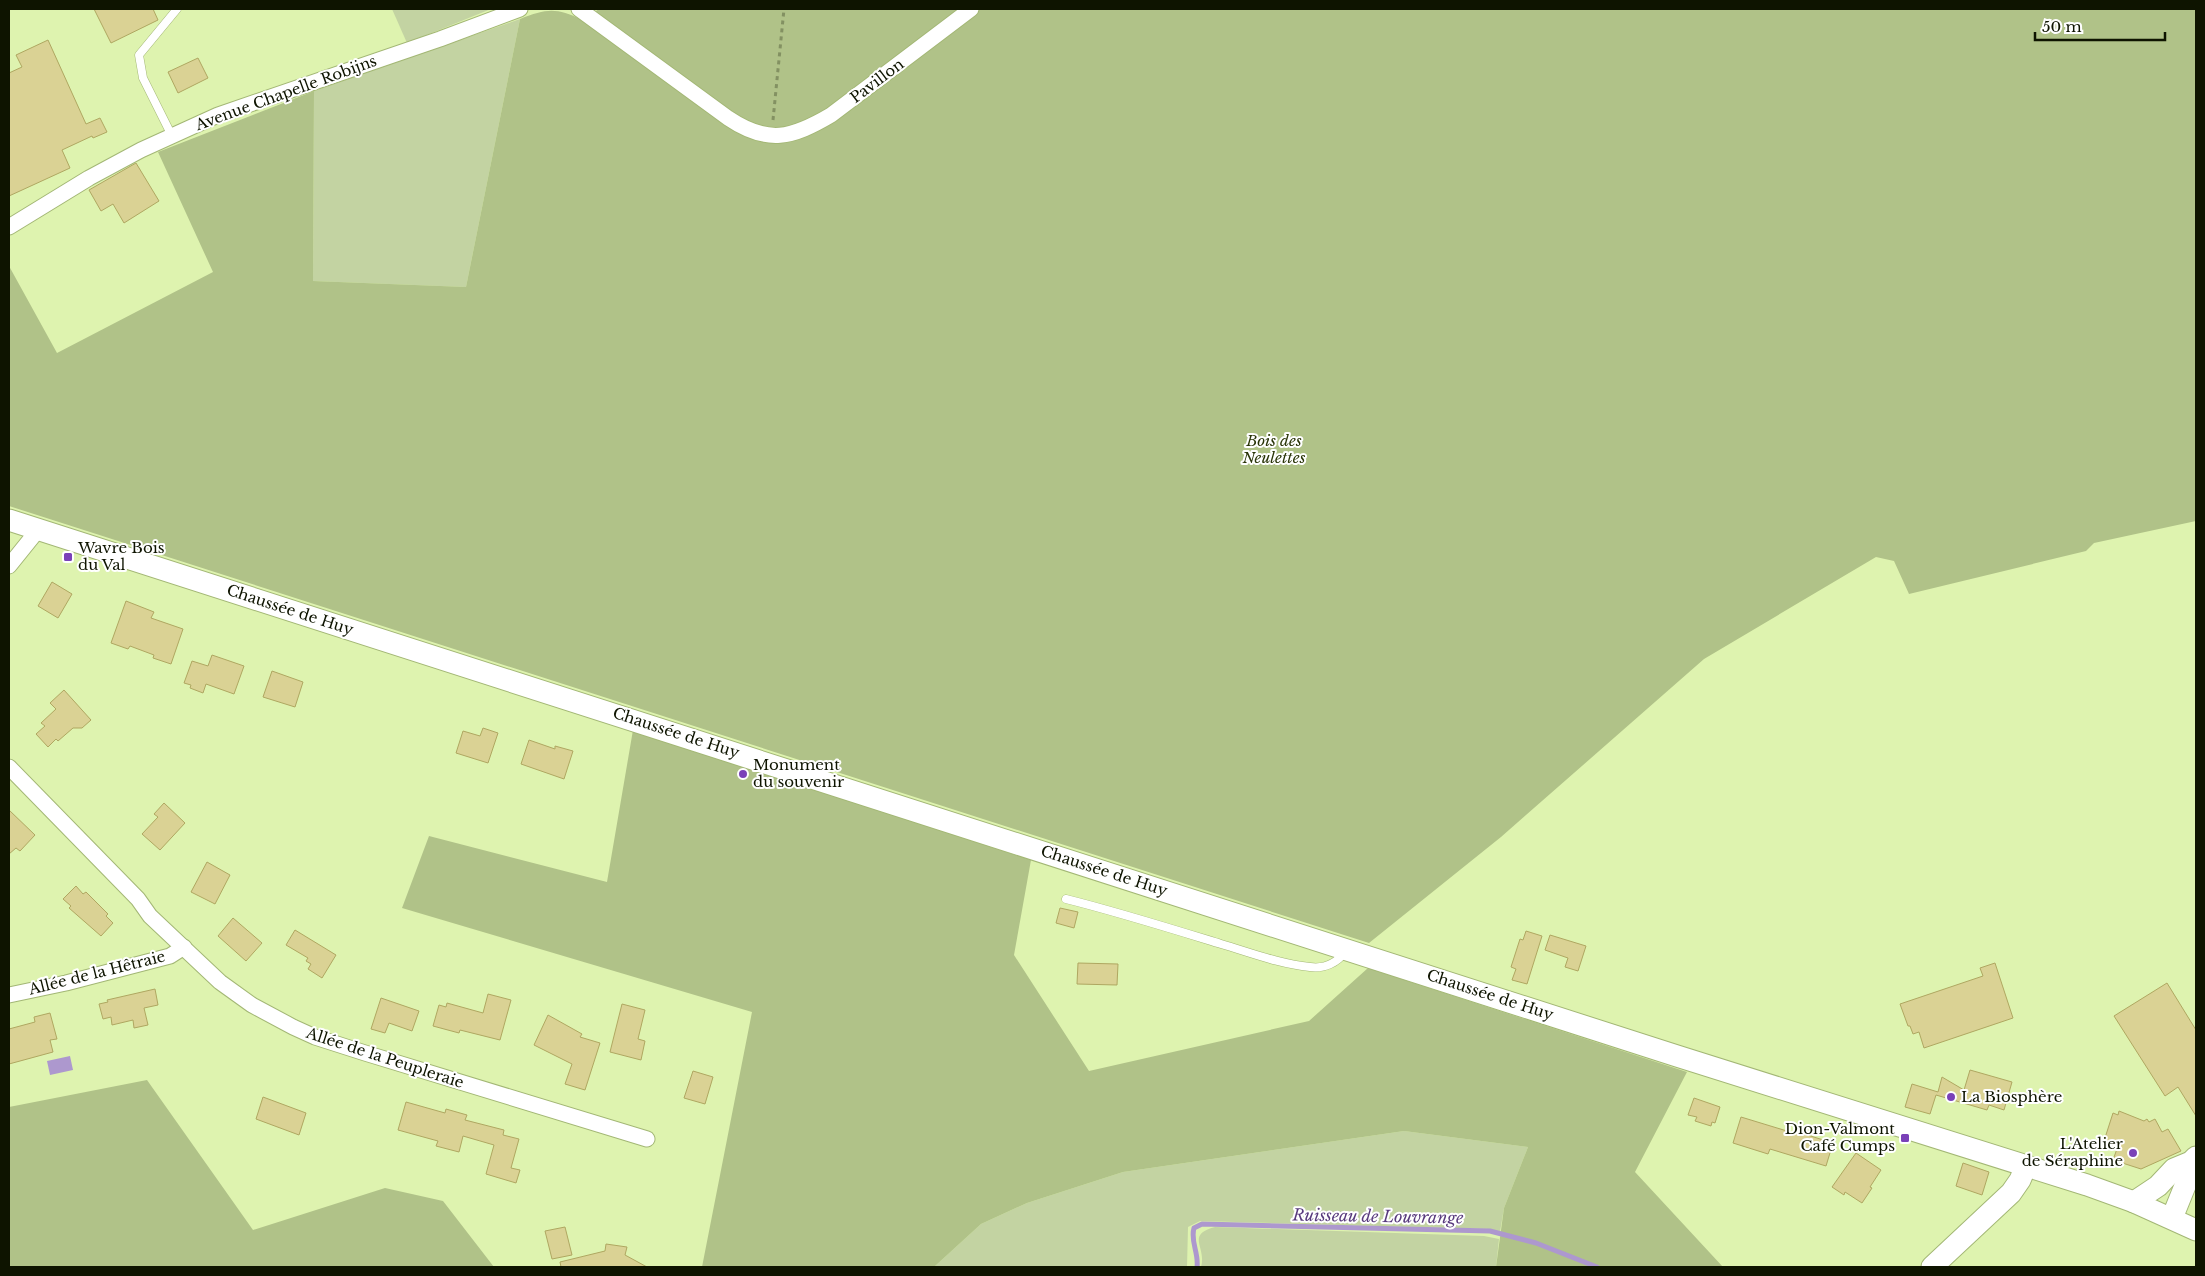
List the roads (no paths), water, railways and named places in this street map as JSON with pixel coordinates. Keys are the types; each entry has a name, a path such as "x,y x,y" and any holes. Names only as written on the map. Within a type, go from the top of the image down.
{"main road":[{"name":"Chaussée de Huy","path":"9,520 2026,1166 2134,1202 2196,1230"},
{"path":"2134,1202 2158,1186 2174,1169 2194,1160"},
{"path":"2172,1218 2194,1160"},
{"path":"1932,1267 2011,1193 2020,1180 2026,1166"}],"street":[{"name":"Avenue Chapelle Robijns","path":"9,228 89,178 172,136 244,105 440,39 520,9"},
{"name":"Pavillon","path":"579,9 737,124 756,134 775,135 808,129 831,115 971,9"},
{"path":"9,566 38,530"},
{"name":"Allée de la Peupleraie","path":"9,767 125,884 150,916 220,982 252,1005 315,1037 647,1139"},
{"name":"Allée de la Hêtraie","path":"9,994 66,983 170,956 184,947"}],"lane":[{"path":"172,136 144,78 139,55 177,9"},
{"path":"1066,899 1128,915 1272,959 1310,967 1326,966 1340,959 1348,950"}],"waterway":[{"name":"Ruisseau de Louvrange","path":"1197,1267 1193,1233 1194,1228 1202,1224 1490,1231 1536,1243 1597,1267"}],"place":[{"name":"Wavre Bois du Val","path":"68,557"},
{"name":"Monument du souvenir","path":"743,774"},
{"name":"La Biosphère","path":"1951,1097"},
{"name":"Dion-Valmont Café Cumps","path":"1905,1138"},
{"name":"L'Atelier de Séraphine","path":"2133,1153"}],"park label":[{"name":"Bois des Neulettes","path":"1274,450"}]}
